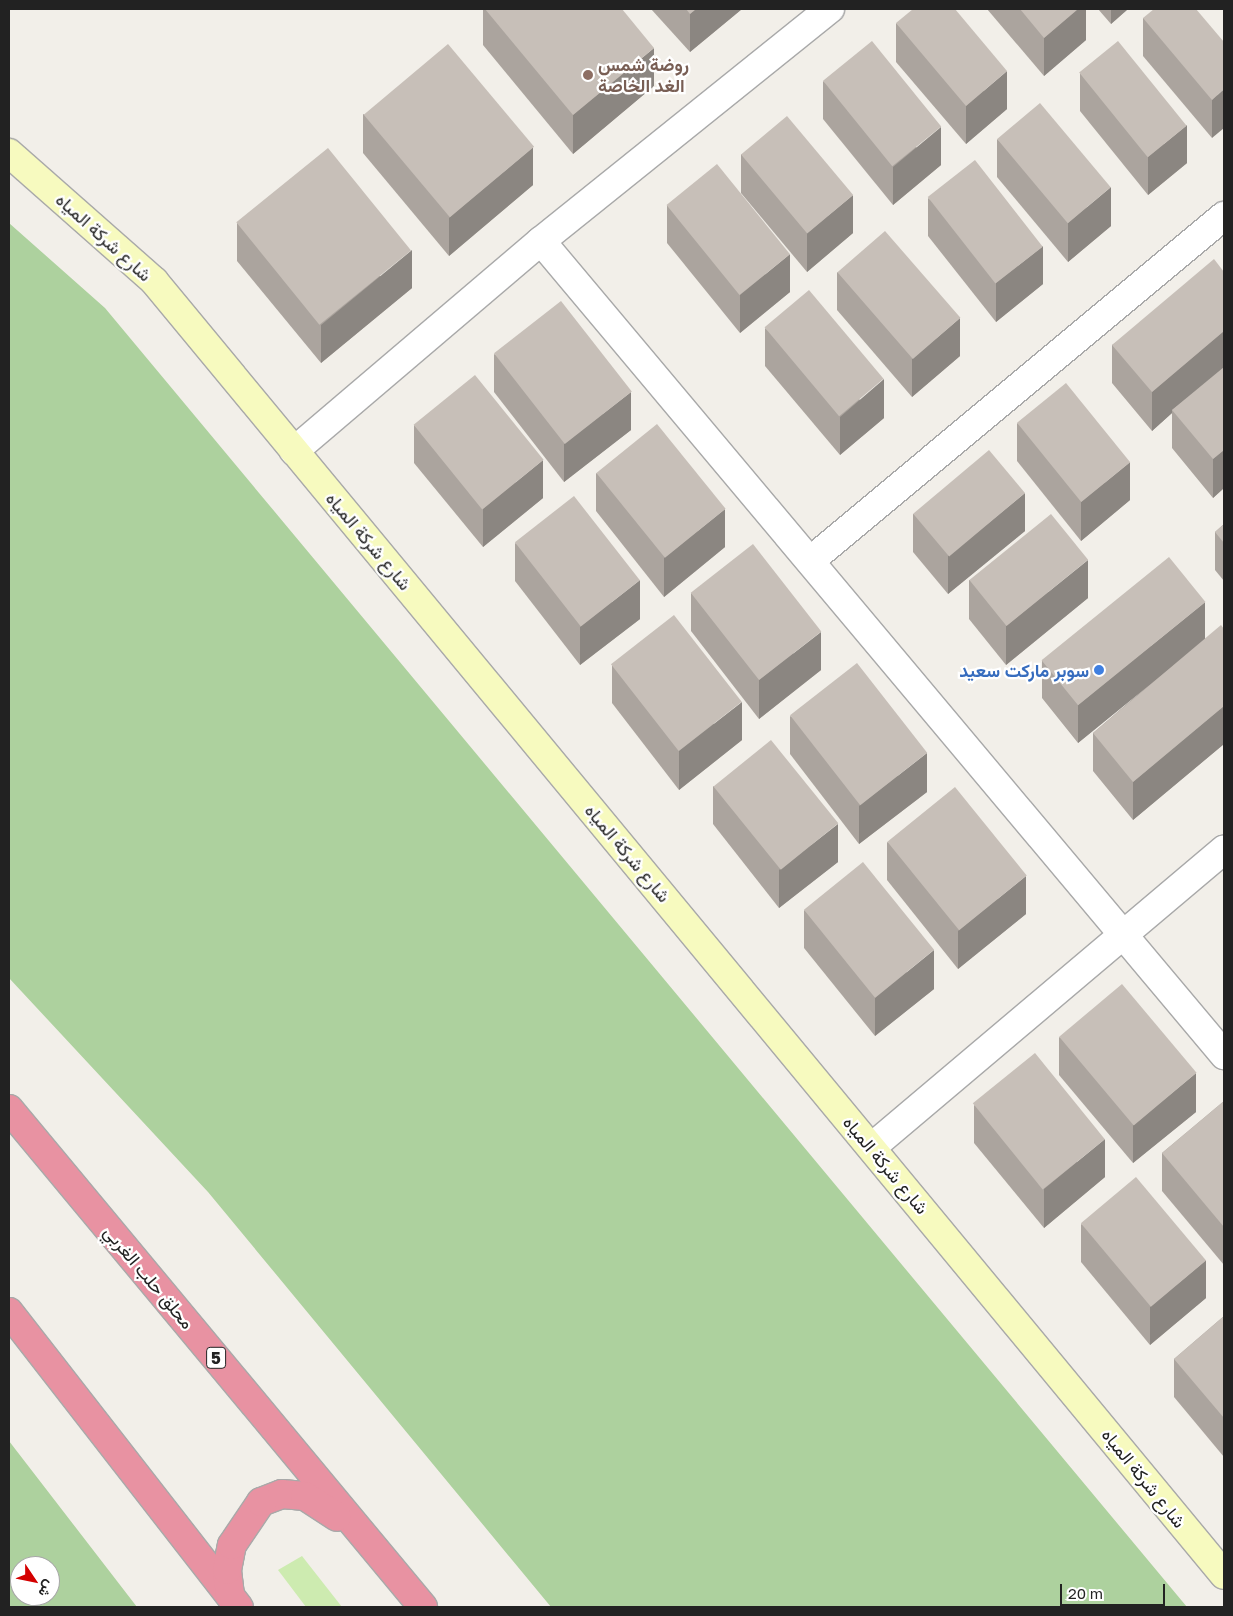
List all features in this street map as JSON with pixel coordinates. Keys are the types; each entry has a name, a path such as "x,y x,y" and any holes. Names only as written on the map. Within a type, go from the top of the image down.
{"highway":[{"name":"محلق حلب الغربي","path":"9,1109 422,1607"},
{"path":"9,1312 234,1601"},
{"path":"234,1601 227,1570 232,1545 260,1502 282,1494 305,1496 364,1537"}],"street":[{"path":"294,451 541,241 830,9"},
{"name":"شارع شركة المياه","path":"9,153 154,281 1224,1575"},
{"path":"810,561 1224,216"},
{"path":"541,241 1125,934 1224,1055"},
{"path":"872,1147 1224,850"}],"green space":[{"path":"9,223 105,308 1187,1607 551,1607 208,1192 9,978"},
{"path":"9,1441 137,1607 9,1607"},
{"path":"302,1556 342,1607 306,1607 278,1570"}],"building":[{"path":"485,9 622,9 654,48 573,115"},
{"path":"686,9 696,9 690,14"},
{"path":"913,9 955,9 1007,71 966,106 896,23"},
{"path":"1020,9 1078,9 1044,38"},
{"path":"1154,9 1196,9 1224,42 1224,89 1212,100 1143,18"},
{"path":"872,41 941,126 892,166 823,81"},
{"path":"1118,41 1187,126 1148,157 1079,72"},
{"path":"448,44 534,147 450,217 364,115"},
{"path":"1040,103 1111,187 1068,223 997,139"},
{"path":"787,116 853,195 807,233 741,155"},
{"path":"328,148 411,251 319,325 236,222"},
{"path":"975,160 1043,247 995,284 928,197"},
{"path":"717,164 790,254 739,295 666,205"},
{"path":"885,231 960,318 913,359 837,272"},
{"path":"1214,259 1224,272 1224,331 1152,392 1112,345"},
{"path":"809,290 884,379 839,416 765,327"},
{"path":"561,301 632,392 565,444 494,353"},
{"path":"1224,367 1224,450 1213,459 1172,410"},
{"path":"475,375 544,460 482,509 414,425"},
{"path":"1066,383 1130,462 1081,502 1017,423"},
{"path":"657,424 726,509 665,558 596,473"},
{"path":"989,450 1025,493 949,557 913,514"},
{"path":"574,496 640,580 581,626 515,542"},
{"path":"1051,514 1088,560 1007,626 969,580"},
{"path":"1224,524 1224,543 1215,532"},
{"path":"753,544 821,631 759,680 691,593"},
{"path":"1169,557 1206,602 1078,705 1042,660"},
{"path":"674,615 742,702 679,751 611,664"},
{"path":"1221,625 1224,629 1224,706 1133,782 1093,733"},
{"path":"857,663 927,753 860,805 790,715"},
{"path":"771,740 838,823 781,870 713,787"},
{"path":"955,787 1027,876 959,930 887,842"},
{"path":"863,862 934,950 875,998 804,910"},
{"path":"1122,984 1197,1073 1134,1126 1059,1037"},
{"path":"1035,1053 1105,1139 1043,1190 973,1103"},
{"path":"1224,1101 1224,1227 1162,1153"},
{"path":"1136,1177 1206,1260 1151,1307 1081,1223"},
{"path":"1224,1316 1224,1418 1174,1359"}],"place":[{"name":"روضة شمس الغد الخاصة","path":"588,75"},
{"name":"سوبر ماركت سعيد","path":"1099,670"}]}
